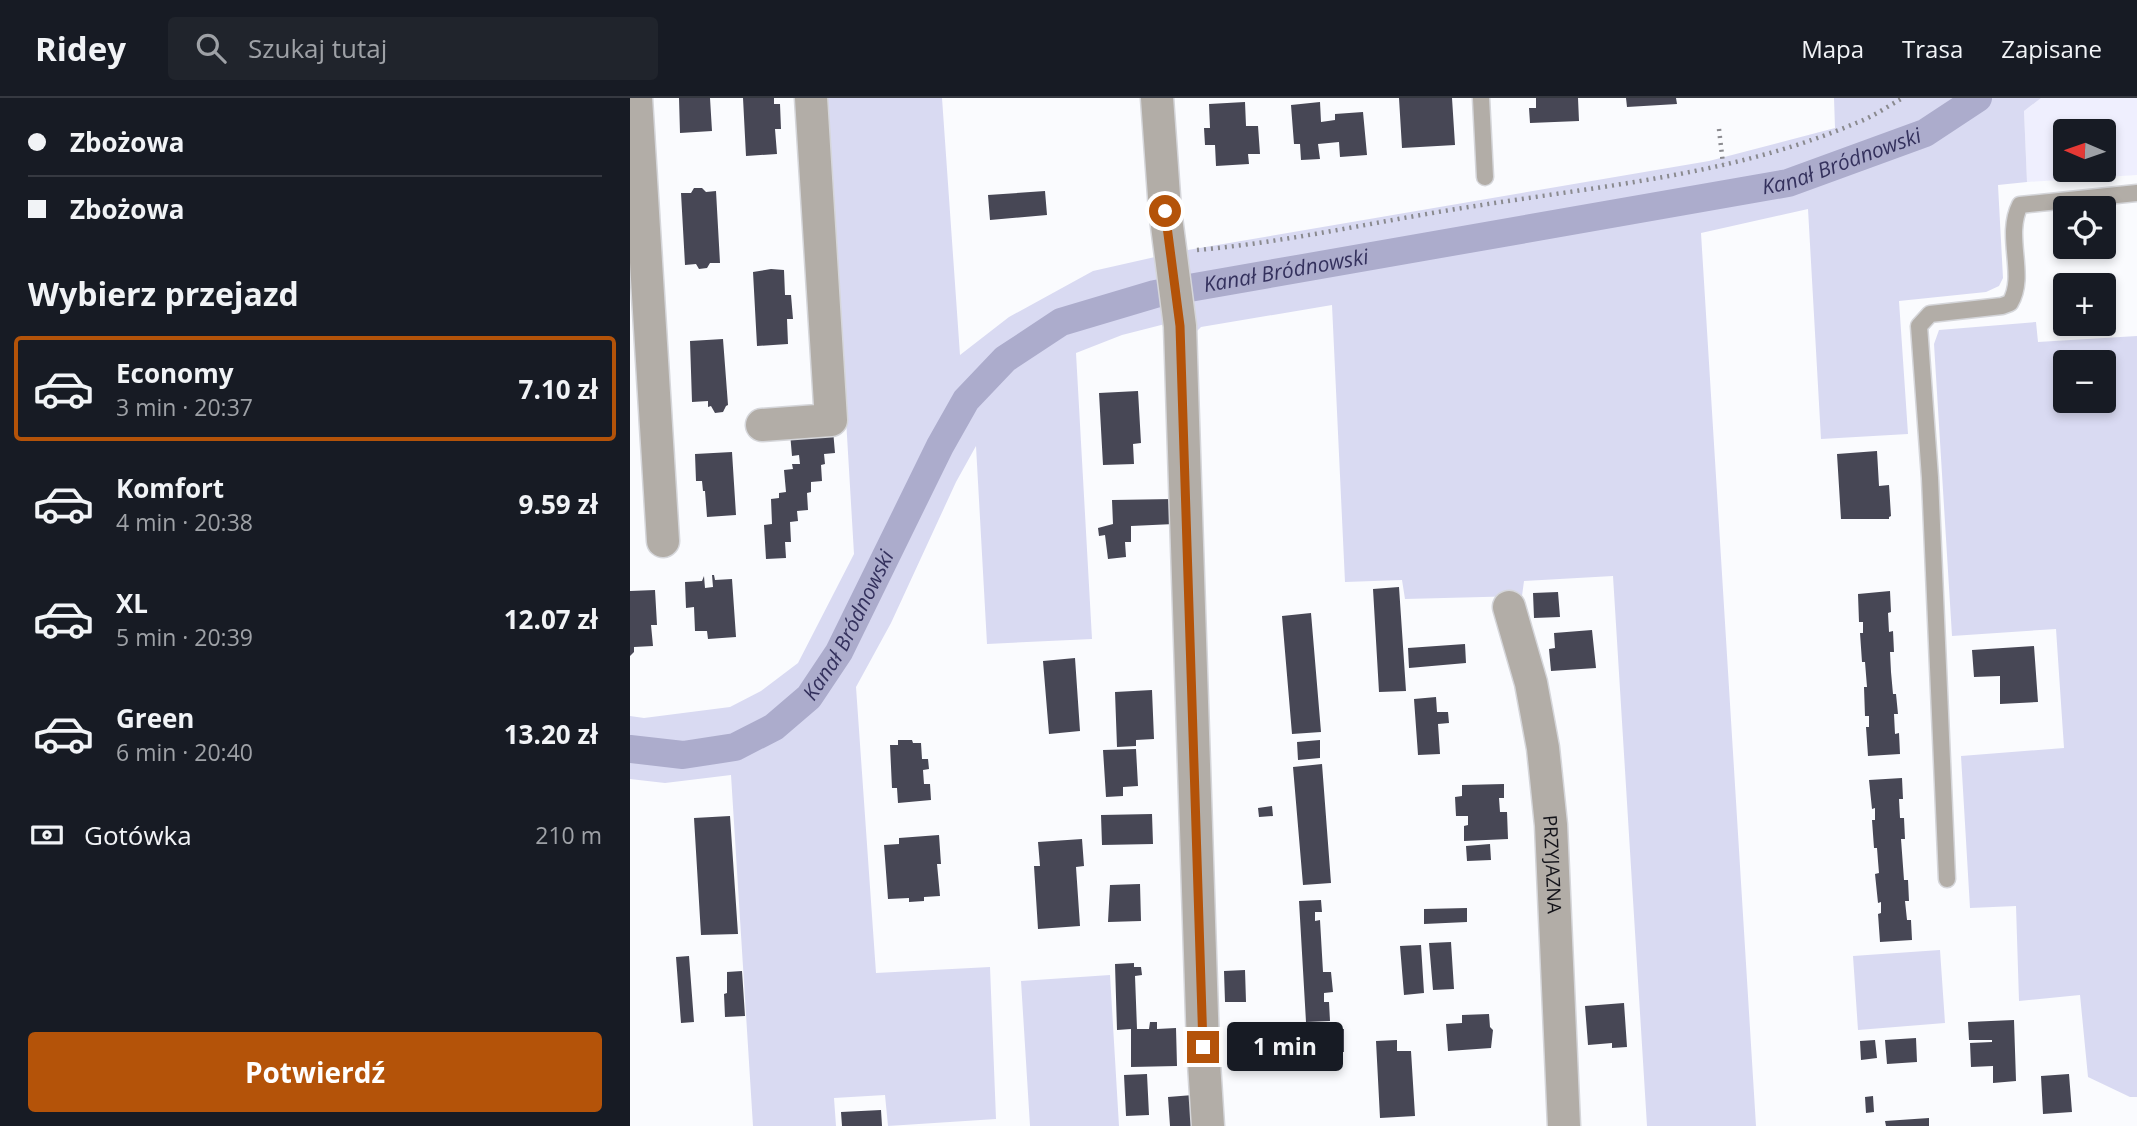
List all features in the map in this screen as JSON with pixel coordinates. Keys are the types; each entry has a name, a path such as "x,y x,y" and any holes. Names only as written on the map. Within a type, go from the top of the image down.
{"street":[{"path":"636,98 663,541"},
{"path":"762,425 831,421 811,98"},
{"path":"1157,98 1182,254 1180,326 1203,1047 1208,1126"},
{"name":"PRZYJAZNA","path":"1509,607 1531,683 1543,748 1551,825 1564,1126"}],"lane":[{"path":"1481,98 1485,177"},
{"path":"1947,878 1930,478 1919,326 1930,314 2010,303 2016,288 2013,217 2020,205 2137,193"}],"path":[{"path":"1182,254 1320,235 1402,217 1609,187 1723,164 1791,147 1858,123 1903,98"},
{"path":"1719,129 1723,164"}],"shaded area":[{"path":"827,98 942,98 960,355 1009,317 1093,271 1155,257 1169,323 1122,335 1076,353 1092,639 987,644 976,446 956,482 891,623 856,687 876,973 990,967 996,1119 888,1126 885,1095 834,1098 836,1126 753,1126 731,775 665,783 630,779 630,716 644,718 730,707 761,691 798,663 854,554"},
{"path":"1834,98 2041,98 2024,111 2027,182 1998,185 2003,278 1999,286 1986,292 1899,301 1908,434 1821,439 1808,209 1701,233 1756,1126 1647,1126 1613,576 1524,581 1522,596 1405,599 1402,580 1345,582 1332,305 1201,327 1189,339 1182,251 1709,161 1835,128"},
{"path":"2041,98 2137,98 2137,175 2116,176 2116,119 2053,119 2053,180 2027,182 2024,111"},
{"path":"2036,322 2038,342 2137,336 2137,1097 2130,1097 2088,1077 2080,995 2019,1001 2016,906 1970,908 1961,756 2064,748 2056,629 1952,636 1934,344 1939,330"},
{"path":"1940,950 1945,1023 1858,1030 1853,956"},
{"path":"1110,975 1119,1126 1030,1126 1021,981"}],"building":[{"path":"679,98 710,98 712,131 680,133"},
{"path":"743,98 774,98 774,104 780,104 781,129 775,129 777,154 746,156"},
{"path":"1399,98 1452,98 1455,145 1402,148"},
{"path":"1536,98 1578,98 1579,121 1530,123 1529,108 1536,108"},
{"path":"1626,98 1676,98 1677,104 1627,107"},
{"path":"1245,102 1246,126 1258,126 1260,154 1248,154 1249,164 1216,166 1215,145 1205,145 1204,128 1210,128 1209,104"},
{"path":"1320,102 1321,122 1335,120 1335,114 1363,112 1367,155 1340,157 1339,142 1318,144 1320,159 1301,160 1300,144 1294,144 1291,105"},
{"path":"694,188 702,188 706,192 716,191 720,263 710,263 707,268 699,269 696,264 685,265 681,193 691,193"},
{"path":"1045,191 1047,215 990,220 988,195"},
{"path":"784,270 785,295 791,295 793,319 787,319 788,344 757,346 753,272"},
{"path":"723,339 728,405 723,412 715,413 711,406 708,407 708,401 692,402 690,341"},
{"path":"1138,391 1141,443 1133,444 1134,464 1103,465 1099,393"},
{"path":"833,430 835,453 824,454 825,464 821,465 822,481 811,482 811,492 807,493 808,510 797,511 798,521 790,522 791,542 785,542 786,558 766,559 764,525 772,524 771,499 779,498 779,493 786,492 784,470 793,469 792,464 800,464 799,455 792,456 790,433"},
{"path":"1877,451 1879,486 1889,485 1891,516 1889,519 1841,519 1837,454"},
{"path":"732,452 736,515 707,517 702,481 696,481 695,454"},
{"path":"1174,499 1174,524 1131,526 1131,542 1125,542 1126,557 1108,559 1105,535 1099,536 1098,528 1113,524 1112,500"},
{"path":"712,575 715,580 732,579 736,637 708,639 707,631 695,631 694,607 686,608 685,582 702,581 704,576 705,588 713,587"},
{"path":"1399,587 1406,691 1379,692 1373,589"},
{"path":"655,590 657,625 651,625 653,646 634,647 630,656 630,591"},
{"path":"1890,591 1889,632 1893,631 1894,652 1890,652 1891,672 1898,714 1894,714 1895,734 1899,733 1900,754 1868,756 1866,727 1869,727 1869,716 1865,716 1864,687 1867,687 1865,662 1862,662 1860,633 1863,633 1863,622 1859,622 1858,594"},
{"path":"1558,592 1560,617 1534,618 1533,593"},
{"path":"1311,613 1321,732 1292,734 1282,616"},
{"path":"1592,630 1596,668 1551,671 1549,649 1555,648 1554,633"},
{"path":"1465,644 1466,663 1409,668 1408,648"},
{"path":"2034,646 2038,702 2000,704 2000,676 1974,677 1972,650"},
{"path":"1075,658 1080,731 1049,734 1043,661"},
{"path":"1152,690 1154,739 1136,740 1136,746 1117,747 1115,692"},
{"path":"1436,697 1437,712 1448,712 1449,723 1438,724 1440,754 1418,755 1414,699"},
{"path":"898,740 921,743 922,759 928,759 929,769 923,770 924,784 930,784 931,800 898,803 897,788 892,788 890,745 898,745"},
{"path":"1320,740 1320,758 1298,760 1297,742"},
{"path":"1136,749 1138,786 1123,787 1123,796 1106,797 1103,750"},
{"path":"1322,764 1331,883 1303,885 1293,767"},
{"path":"1902,778 1903,799 1899,799 1900,818 1904,818 1905,839 1901,839 1904,880 1908,880 1909,901 1905,901 1907,920 1911,920 1912,940 1880,942 1878,914 1881,913 1881,902 1878,903 1875,874 1879,873 1872,820 1875,820 1875,808 1872,809 1869,780"},
{"path":"1504,784 1504,798 1499,798 1500,812 1507,812 1508,839 1464,841 1464,826 1468,825 1468,816 1456,816 1455,797 1462,796 1462,785"},
{"path":"1272,806 1273,816 1259,817 1258,808"},
{"path":"1152,814 1153,844 1102,845 1101,815"},
{"path":"730,816 738,934 701,935 694,818"},
{"path":"939,835 941,864 937,864 940,896 909,902 909,898 888,899 884,845 899,844 899,838"},
{"path":"1082,839 1084,866 1076,867 1080,926 1038,929 1034,866 1040,866 1038,842"},
{"path":"1490,844 1491,860 1467,861 1466,846"},
{"path":"1140,884 1141,921 1108,922 1110,885"},
{"path":"1321,900 1322,912 1315,912 1315,921 1320,920 1323,972 1331,972 1333,992 1324,993 1324,1002 1329,1002 1330,1021 1306,1022 1299,901"},
{"path":"1467,908 1467,922 1424,924 1424,909"},
{"path":"1451,942 1454,989 1433,990 1429,943"},
{"path":"1421,945 1424,993 1404,995 1400,946"},
{"path":"689,956 694,1022 681,1023 676,957"},
{"path":"1134,963 1134,967 1141,967 1142,975 1135,976 1137,1029 1149,1029 1150,1022 1157,1022 1157,1029 1176,1028 1177,1066 1131,1067 1131,1029 1117,1030 1115,964"},
{"path":"1245,970 1246,1002 1225,1002 1224,971"},
{"path":"742,971 745,1016 725,1017 727,972"},
{"path":"1624,1003 1627,1047 1612,1048 1612,1043 1588,1045 1585,1006"},
{"path":"1489,1014 1490,1027 1493,1030 1491,1048 1448,1051 1446,1024 1462,1023 1462,1015"},
{"path":"2014,1020 2016,1081 1993,1083 1993,1066 1971,1067 1970,1043 1992,1040 1969,1040 1968,1022"},
{"path":"1328,1029 1344,1029 1344,1052 1327,1051"},
{"path":"1916,1038 1917,1062 1887,1064 1885,1040"},
{"path":"1397,1040 1397,1051 1411,1051 1415,1116 1380,1118 1376,1041"},
{"path":"1875,1040 1877,1058 1861,1060 1860,1041"},
{"path":"1147,1074 1149,1115 1126,1116 1124,1075"},
{"path":"2069,1074 2072,1112 2043,1114 2041,1076"},
{"path":"1193,1095 1195,1126 1170,1126 1168,1097"},
{"path":"1873,1096 1874,1112 1866,1113 1865,1097"},
{"path":"881,1110 882,1126 842,1126 841,1112"},
{"path":"1929,1118 1929,1126 1886,1126 1885,1121"}],"waterway":[{"name":"Kanał Bródnowski","path":"630,749 683,755 735,747 774,727 809,697 839,652 940,446 966,400 1005,359 1061,322 1155,294 1788,183 1925,133 1978,98"}],"route":[{"path":"1165,211 1180,326 1203,1047"}]}
